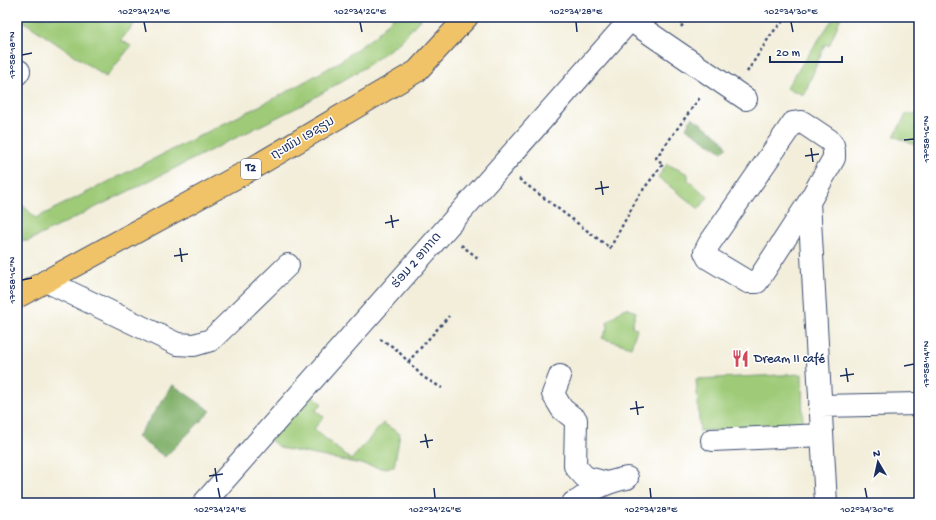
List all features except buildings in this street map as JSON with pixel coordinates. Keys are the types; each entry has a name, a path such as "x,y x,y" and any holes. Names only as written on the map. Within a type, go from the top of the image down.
{"main road":[{"name":"ຖະໜົນ ເອຊຽນ","path":"17,295 46,281 246,172 417,71 467,17"}],"street":[{"name":"ຮ່ອມ 2 ອາກາດ","path":"204,503 630,20 715,78"},
{"path":"17,70 19,71 17,74"},
{"path":"715,78 741,95"},
{"path":"809,202 757,282 748,282 708,258 706,252 709,244 793,124 802,122 829,140 833,145 834,158 809,202 826,503"},
{"path":"46,281 177,344 194,344 211,340 288,265"},
{"path":"560,376 553,394 562,409 576,420 575,466 585,476 617,481 590,492 574,503"},
{"path":"820,406 919,404"},
{"path":"712,440 822,435"}],"path":[{"path":"741,95 772,33 787,17"},
{"path":"502,165 610,248 639,195 662,164 656,158 715,78"},
{"path":"408,362 449,316"},
{"path":"359,327 396,348 423,377 442,388"}],"green space":[{"path":"17,17 140,17 121,40 131,46 106,77"},
{"path":"393,17 422,17 401,41 367,66 302,105 28,241 17,240 17,200 36,218 279,96 336,64 375,36"},
{"path":"834,17 841,17 829,46 825,44 804,95 786,88"},
{"path":"907,113 919,115 919,147 894,136"},
{"path":"692,117 722,139 727,147 722,152 686,128"},
{"path":"667,164 688,174 688,180 708,197 699,209 658,177"},
{"path":"627,308 636,312 632,326 637,329 631,347 602,338 608,327 607,322 623,309"},
{"path":"802,374 803,429 700,431 696,379"},
{"path":"173,385 211,411 165,457 137,437"},
{"path":"310,392 322,404 316,410 324,417 314,429 351,460 383,423 400,434 394,467 381,468 280,448 268,438"}],"place":[{"name":"Dream II café","path":"741,359"}]}
